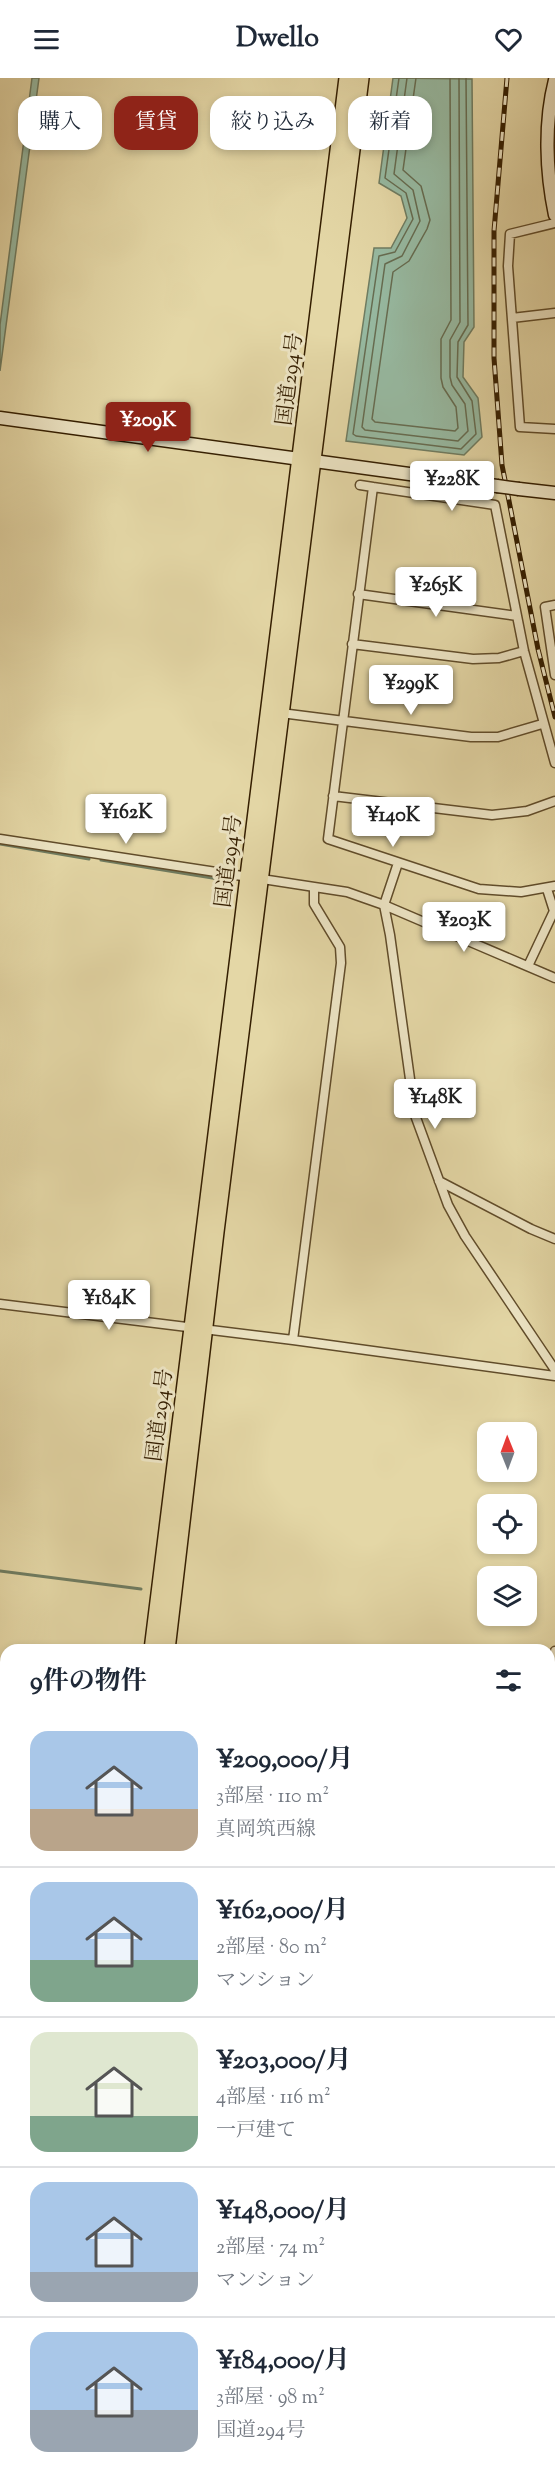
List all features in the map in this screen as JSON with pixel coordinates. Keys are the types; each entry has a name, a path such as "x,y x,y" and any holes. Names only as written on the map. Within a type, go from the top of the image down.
{"highway":[{"name":"国道294号","path":"254,879 281,713 347,78"},
{"name":"国道294号","path":"153,1644 198,1330 307,460 361,78"},
{"name":"国道294号","path":"168,1644 198,1330"}],"street":[{"path":"555,80 548,122 548,147 555,215"},
{"path":"555,223 510,234 508,266 520,428 555,429"},
{"path":"512,318 555,313"},
{"path":"0,418 555,493"},
{"path":"360,484 495,505 524,651 555,763"},
{"path":"373,487 328,839 479,890 520,892 551,887 554,911 528,966"},
{"path":"358,594 517,615"},
{"path":"555,605 545,607 555,675"},
{"path":"352,644 473,660 499,658 524,651"},
{"path":"281,713 484,737 516,733 543,724"},
{"path":"333,796 492,815 527,811 555,801"},
{"path":"0,839 347,892 384,905 555,978"},
{"path":"398,863 384,905 415,1115 448,1205 465,1236 555,1370"},
{"path":"292,1340 341,963 340,947 314,904 314,887"},
{"path":"439,1181 555,1239"},
{"path":"0,1304 292,1340 555,1376"}],"water":[{"path":"32,78 39,78 37,96 30,96"},
{"path":"393,78 472,79 474,327 464,342 463,377 478,398 482,437 464,455 346,441 374,248 391,248 407,218 401,196 379,183 383,150 432,150 432,96 391,96"},
{"path":"23,150 29,150 0,371 0,325"}],"waterway":[{"path":"0,844 89,859"},
{"path":"101,860 231,881"},
{"path":"0,1571 141,1589"}],"railway":[{"path":"507,78 494,231 494,358 502,465 538,649 555,717"}]}
